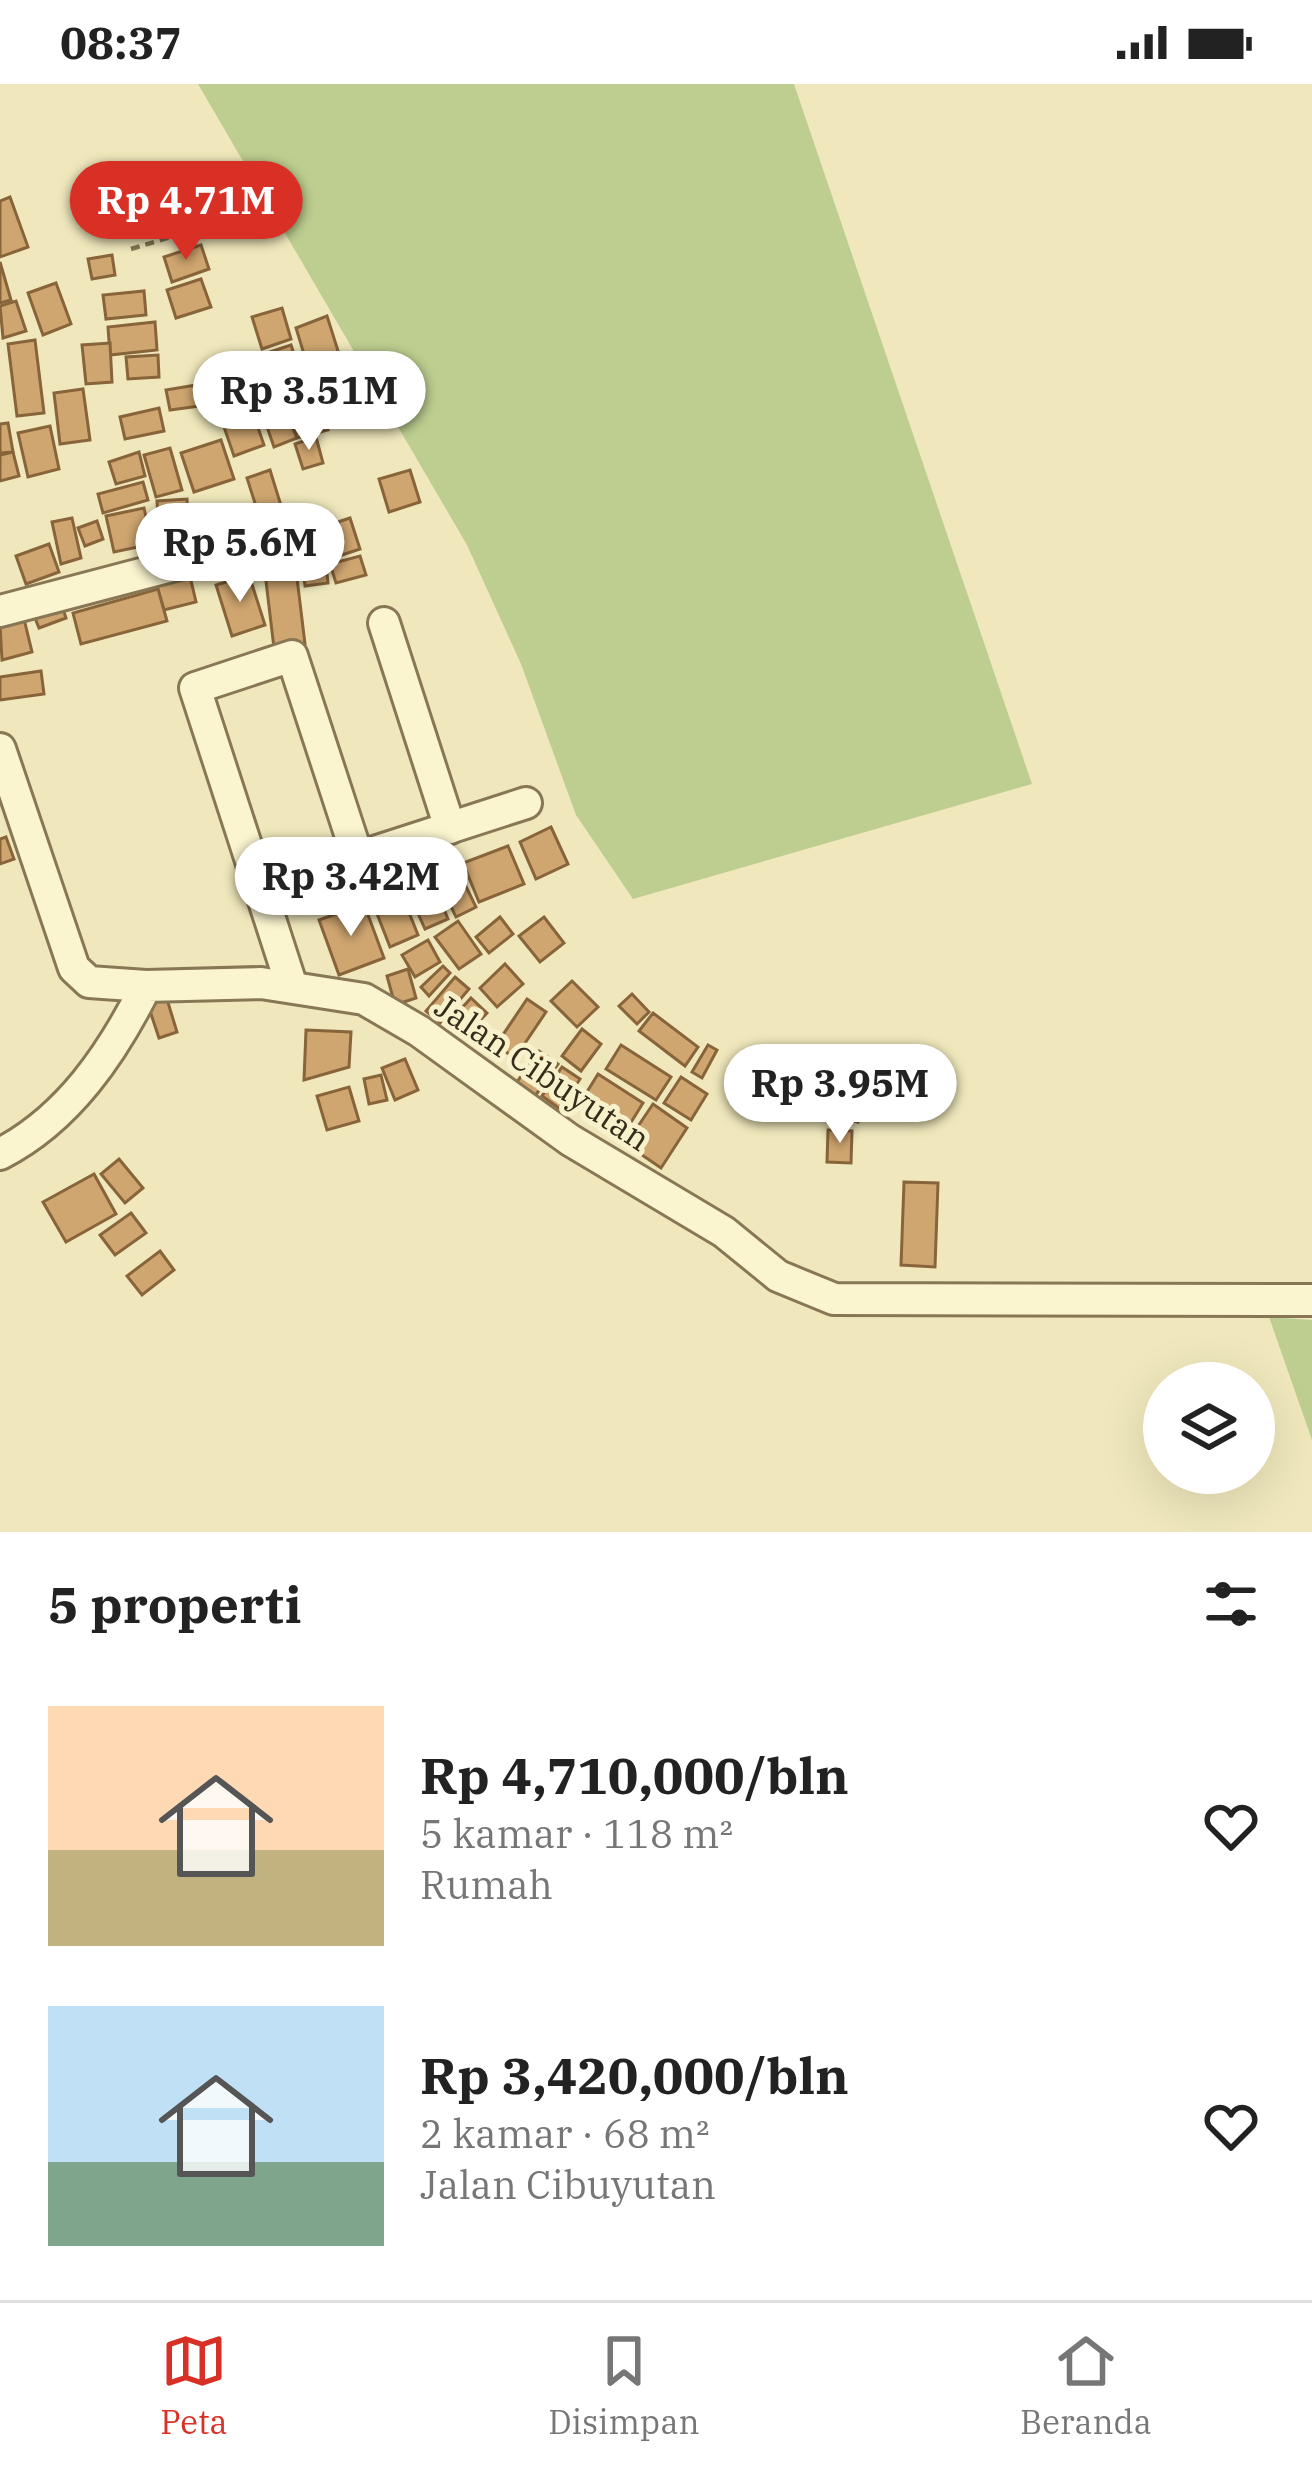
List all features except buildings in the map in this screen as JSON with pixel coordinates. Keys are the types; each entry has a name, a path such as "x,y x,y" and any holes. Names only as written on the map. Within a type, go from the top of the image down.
{"street":[{"path":"0,611 263,542"},
{"path":"384,623 451,828"},
{"path":"292,987 195,688 292,656 358,858"},
{"name":"Jalan Cibuyutan","path":"0,749 74,968 89,982 140,997 292,987 364,999 419,1031 570,1140 724,1232 778,1276 834,1299 1312,1300"},
{"path":"260,889 526,803"},
{"path":"0,1154 32,1137 68,1106 140,997"}],"path":[{"path":"131,249 270,207"}],"green space":[{"path":"198,84 794,84 1032,784 633,899 576,815 521,664 467,545"},
{"path":"1269,1317 1312,1320 1312,1440"}]}
